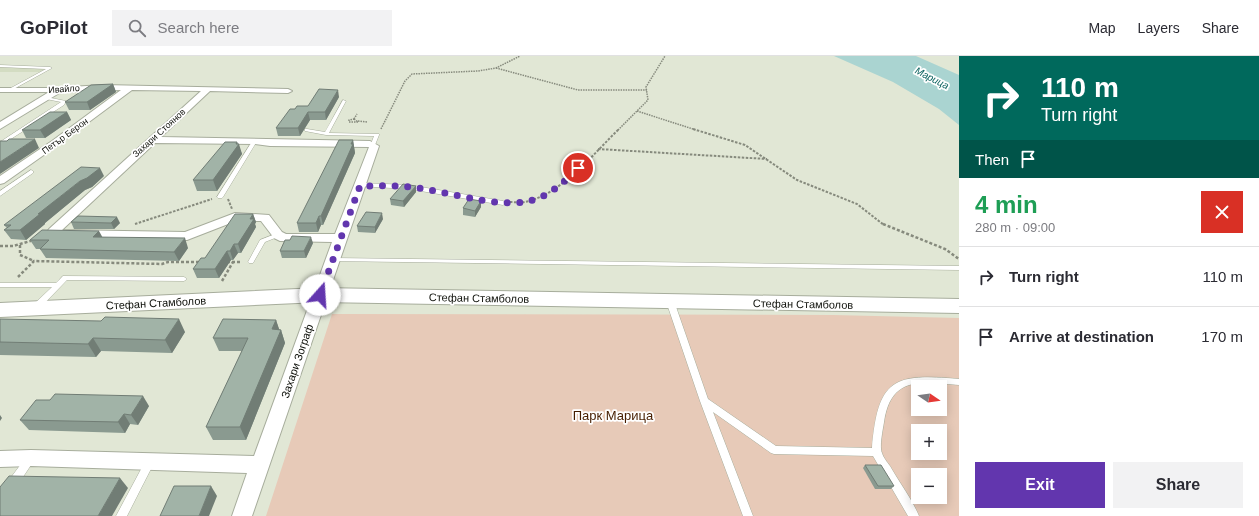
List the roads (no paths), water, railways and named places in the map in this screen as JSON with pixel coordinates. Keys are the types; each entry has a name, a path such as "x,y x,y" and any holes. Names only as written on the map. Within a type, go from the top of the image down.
{"street":[{"name":"Ивайло","path":"0,90 103,87 129,88"},
{"path":"129,88 288,91"},
{"name":"Петър Берон","path":"0,181 55,143 129,88"},
{"path":"0,126 60,89"},
{"name":"Захари Стоянов","path":"208,89 53,232 56,235 107,234 187,236 234,217 265,218 278,235"},
{"path":"152,140 255,142 270,144 375,140"},
{"name":"Захари Зограф","path":"242,516 340,238 374,147 375,140"},
{"path":"1,143 17,143"},
{"path":"40,143 55,143"},
{"path":"278,235 284,238 340,238"},
{"name":"Стефан Стамболов","path":"0,310 320,295 959,306"},
{"path":"1,460 31,458 261,465"}],"lane":[{"path":"0,66 50,68 10,90"},
{"path":"1,143 62,104 64,101 47,98"},
{"path":"326,134 344,101"},
{"path":"307,130 375,140"},
{"path":"220,197 255,142"},
{"path":"0,194 31,172"},
{"path":"360,186 409,187 504,203"},
{"path":"251,262 262,241 278,235"},
{"path":"333,260 959,268"},
{"path":"34,308 64,278 184,279"},
{"path":"0,285 57,285"},
{"path":"670,302 704,401 748,516"},
{"path":"914,516 876,452 880,416 887,396 901,384 918,380 959,382"},
{"path":"704,401 774,450 876,452"},
{"path":"9,489 31,458"},
{"path":"121,516 150,461"}],"water":[{"name":"Марица","path":"834,56 916,56 959,75 959,125 939,109 893,82"}],"park label":[{"name":"Парк Марица","path":"613,415"}]}
